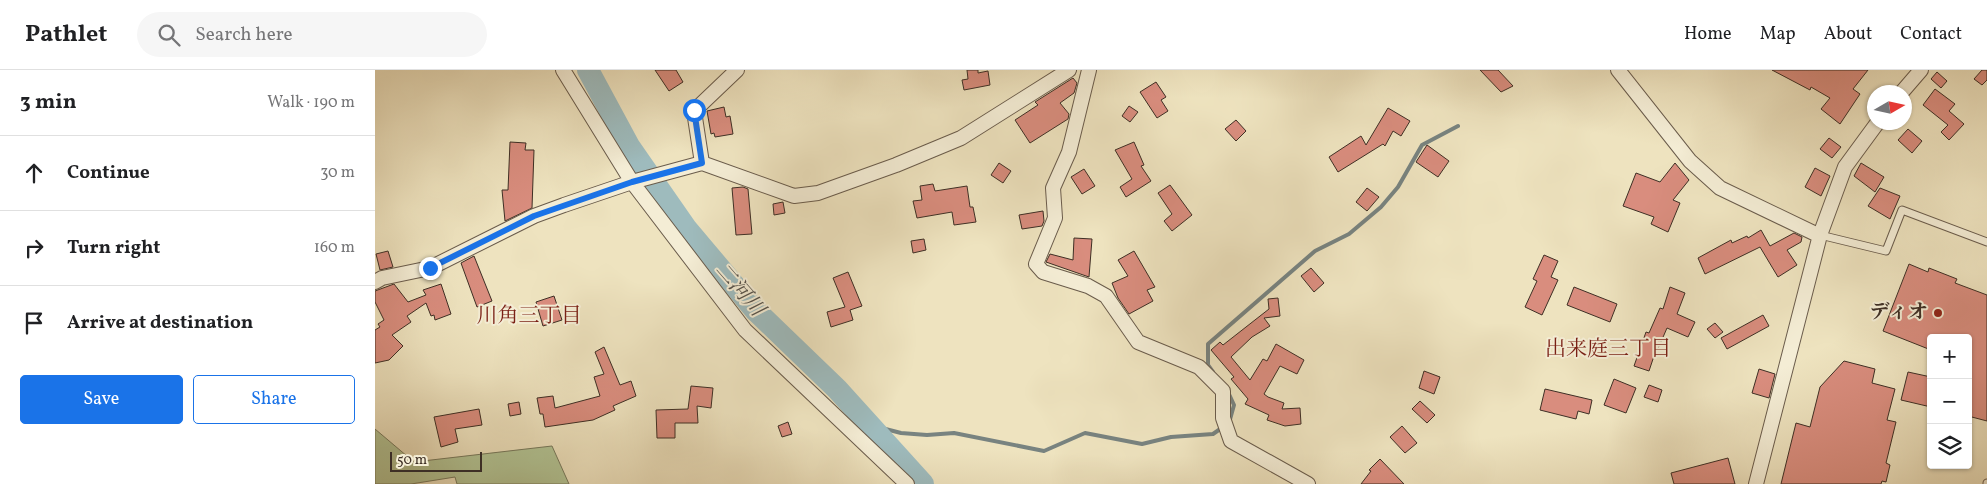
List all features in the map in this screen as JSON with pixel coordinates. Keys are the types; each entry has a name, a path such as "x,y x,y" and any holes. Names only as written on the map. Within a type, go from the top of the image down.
{"street":[{"path":"563,70 636,181 745,330 907,484"},
{"path":"702,163 694,110 737,70"},
{"path":"375,282 382,278 430,268 534,216 636,181 702,163 794,196 818,193 896,165 961,138 1069,70"},
{"path":"1089,70 1069,152 1053,188 1055,218 1036,264 1043,272 1088,286 1106,296 1138,342 1199,367 1223,391 1223,418 1231,440 1308,484"},
{"path":"1618,70 1690,161 1720,188 1820,236"},
{"path":"1908,85 1921,70"},
{"path":"1756,484 1820,236 1845,167 1872,130"}],"lane":[{"path":"1820,236 1886,251 1902,210 1987,242"}],"green space":[{"path":"375,429 414,462 552,446 569,484 457,484 455,477 411,484 375,484"}],"building":[{"path":"655,70 676,70 683,82 669,91"},
{"path":"967,70 978,70 978,73 988,71 990,85 964,90 962,80 968,79"},
{"path":"1480,70 1498,70 1513,86 1501,92"},
{"path":"1772,70 1868,70 1853,89 1860,94 1840,124 1821,109 1830,98 1811,87 1810,90"},
{"path":"1982,70 1987,70 1987,80 1982,85 1974,79"},
{"path":"1937,72 1947,81 1941,88 1931,79"},
{"path":"1073,78 1077,83 1074,93 1060,103 1069,114 1068,119 1030,143 1015,120 1038,105 1035,102"},
{"path":"1156,82 1166,97 1161,100 1168,111 1157,118 1140,92"},
{"path":"1935,89 1955,104 1949,111 1964,124 1949,140 1941,132 1948,125 1923,105"},
{"path":"1129,106 1138,112 1130,122 1122,116"},
{"path":"724,107 726,117 730,116 733,134 715,137 714,133 711,134 707,111"},
{"path":"1388,108 1410,121 1401,136 1393,131 1385,146 1383,144 1338,172 1329,157 1361,136 1366,145"},
{"path":"1236,120 1246,131 1236,141 1225,129"},
{"path":"1909,130 1922,141 1912,153 1898,140"},
{"path":"1829,138 1841,147 1832,158 1820,149"},
{"path":"510,142 526,143 525,150 534,150 532,208 505,221 502,190 508,190"},
{"path":"1134,142 1144,165 1141,166 1151,181 1126,197 1120,187 1132,179 1115,150"},
{"path":"1427,145 1449,161 1438,177 1416,162"},
{"path":"999,163 1011,171 1003,183 991,175"},
{"path":"1675,163 1689,180 1673,200 1680,203 1668,232 1651,224 1654,217 1623,206 1636,173 1660,182"},
{"path":"1861,163 1884,177 1875,192 1854,176"},
{"path":"1815,168 1830,176 1821,196 1805,187"},
{"path":"1084,169 1095,186 1082,194 1071,177"},
{"path":"933,184 935,191 967,186 970,207 973,207 976,222 954,225 952,212 917,218 913,201 922,200 920,186"},
{"path":"1170,185 1192,215 1172,231 1164,221 1172,214 1158,193"},
{"path":"743,187 748,189 752,234 736,235 732,188"},
{"path":"1367,188 1379,197 1367,211 1356,202"},
{"path":"1880,188 1900,196 1890,219 1868,206"},
{"path":"783,202 785,213 774,215 773,204"},
{"path":"1043,211 1044,221 1042,226 1022,229 1019,215"},
{"path":"1761,230 1770,246 1794,233 1802,237 1801,242 1787,250 1797,265 1778,277 1760,247 1705,274 1698,258 1731,240 1732,243 1747,236 1748,238"},
{"path":"1074,238 1092,239 1089,277 1046,262 1050,254 1073,260"},
{"path":"924,239 926,250 913,253 911,241"},
{"path":"388,251 393,267 380,270 376,254"},
{"path":"1134,251 1155,287 1147,290 1153,301 1129,314 1118,298 1112,283 1128,276 1118,260"},
{"path":"1544,255 1558,261 1551,277 1558,280 1542,315 1525,307 1537,281 1533,279"},
{"path":"474,256 492,301 477,307 461,263"},
{"name":"ディオ","path":"1909,264 1928,272 1929,268 1957,279 1955,283 1987,295 1987,421 1972,417 1972,334 1927,334 1927,348 1883,331"},
{"path":"1311,268 1324,283 1314,292 1301,276"},
{"path":"848,272 862,306 850,310 853,320 831,327 827,312 845,307 833,278"},
{"path":"394,284 408,302 426,295 423,290 441,284 451,314 435,320 434,315 431,316 426,303 407,316 411,322 392,335 403,346 389,360 375,363 375,330 380,327 378,324 384,320 375,302 375,291"},
{"path":"1574,287 1617,304 1610,322 1567,305"},
{"path":"1670,287 1685,293 1677,314 1695,322 1688,337 1667,328 1656,350 1649,371 1634,366 1646,332 1649,333 1660,308 1663,309"},
{"path":"554,296 562,320 543,326 536,302"},
{"path":"1278,298 1280,316 1264,318 1270,326 1252,337 1231,357 1250,380 1263,359 1267,361 1276,344 1304,360 1297,374 1280,366 1264,394 1284,403 1282,409 1300,408 1301,424 1285,426 1267,420 1269,415 1245,404 1248,399 1231,379 1234,377 1211,350 1220,342 1223,345 1269,309 1268,299"},
{"path":"1763,315 1769,326 1727,349 1721,338"},
{"path":"1715,323 1723,332 1715,338 1707,329"},
{"path":"604,347 620,385 631,381 636,396 613,406 615,410 593,420 545,427 543,414 540,414 537,398 553,396 555,408 600,396 594,377 604,374 595,352"},
{"path":"1844,361 1875,369 1872,383 1895,389 1887,420 1896,422 1886,463 1890,465 1886,482 1882,481 1881,484 1781,484 1796,423 1810,427 1820,387"},
{"path":"1759,369 1775,374 1769,398 1752,393"},
{"path":"1424,371 1440,377 1434,394 1419,388"},
{"path":"1908,372 1927,376 1927,406 1901,400"},
{"path":"1614,379 1636,388 1626,413 1604,405"},
{"path":"1649,385 1662,390 1658,402 1644,397"},
{"path":"691,386 713,388 711,408 697,406 698,423 675,423 675,438 657,438 656,410 688,409"},
{"path":"1545,389 1592,400 1589,414 1578,411 1576,419 1540,410"},
{"path":"1420,401 1435,415 1427,423 1412,409"},
{"path":"519,402 521,414 510,416 508,404"},
{"path":"479,409 482,425 455,429 458,442 441,447 434,417"},
{"path":"788,422 792,434 782,437 778,426"},
{"path":"1402,426 1417,443 1405,453 1390,437"},
{"path":"1728,458 1735,484 1674,484 1671,473"},
{"path":"1380,459 1404,484 1361,484 1371,471 1369,470"}],"waterway":[{"name":"二河川","path":"588,70 629,146 686,228 755,310 837,389 923,484"},
{"path":"1213,372 1208,365 1208,344 1315,251 1349,234 1381,207 1398,187 1422,145 1458,126"},
{"path":"1228,392 1234,405 1229,423"},
{"path":"870,425 901,433 927,435 954,433 1044,451 1085,433 1142,444 1171,437 1213,434 1223,427"}],"place":[{"name":"ディオ","path":"1938,313"}],"district":[{"name":"川角三丁目","path":"529,316"},
{"name":"出来庭三丁目","path":"1608,349"}],"route":[{"path":"430,268 534,216 632,182 702,163 694,110"}]}
